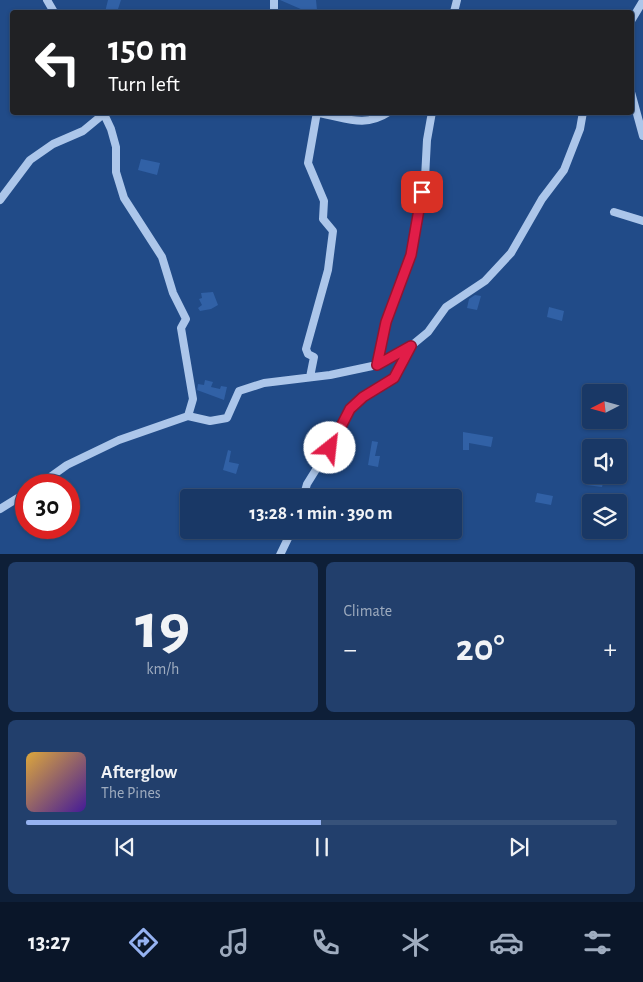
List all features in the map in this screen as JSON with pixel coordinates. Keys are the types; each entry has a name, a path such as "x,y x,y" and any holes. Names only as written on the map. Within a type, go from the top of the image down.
{"street":[{"path":"634,16 643,1"},
{"path":"634,103 643,136"},
{"path":"0,200 30,160 53,144 83,131 102,115"},
{"path":"105,115 116,147 116,172 124,198 162,257 173,293 186,319 181,328 193,399 188,416"},
{"path":"310,378 314,357 308,354 306,349 328,270 333,231 324,219 324,201 308,163 318,115"},
{"path":"326,115 352,121 376,120 384,115"},
{"path":"377,365 386,322 411,255 425,178 427,140 431,115"},
{"path":"54,474 67,465 119,440 188,416 210,421 227,418 239,391 264,383 310,378 377,365 411,346 428,332 446,307 484,281 511,253 542,199 564,170 580,129 582,115"},
{"path":"614,212 643,221"},
{"path":"306,489 340,431 350,409 363,397 394,378 411,346"},
{"path":"0,509 15,500"},
{"path":"280,554 288,539"}],"building":[{"path":"108,0 121,0 118,10 106,10"},
{"path":"280,0 316,0 317,10 303,10"},
{"path":"141,159 160,163 157,175 138,170"},
{"path":"213,292 218,305 211,309 200,311 198,308 202,305 199,299 202,298 201,293"},
{"path":"475,295 481,296 477,310 467,308 469,299"},
{"path":"549,307 564,311 562,321 547,317"},
{"path":"205,380 213,382 211,387 220,389 221,386 227,387 224,400 197,390 198,384 204,385"},
{"path":"463,432 493,437 491,447 469,443 469,450 463,450"},
{"path":"372,441 378,442 375,456 380,456 378,467 368,465"},
{"path":"228,450 231,451 229,462 239,464 236,474 223,470"},
{"path":"586,484 603,484 602,487"},
{"path":"537,493 553,496 551,505 535,502"}],"route":[{"path":"330,448 350,409 363,397 394,378 411,346 377,365 386,322 411,255 422,192"}]}
